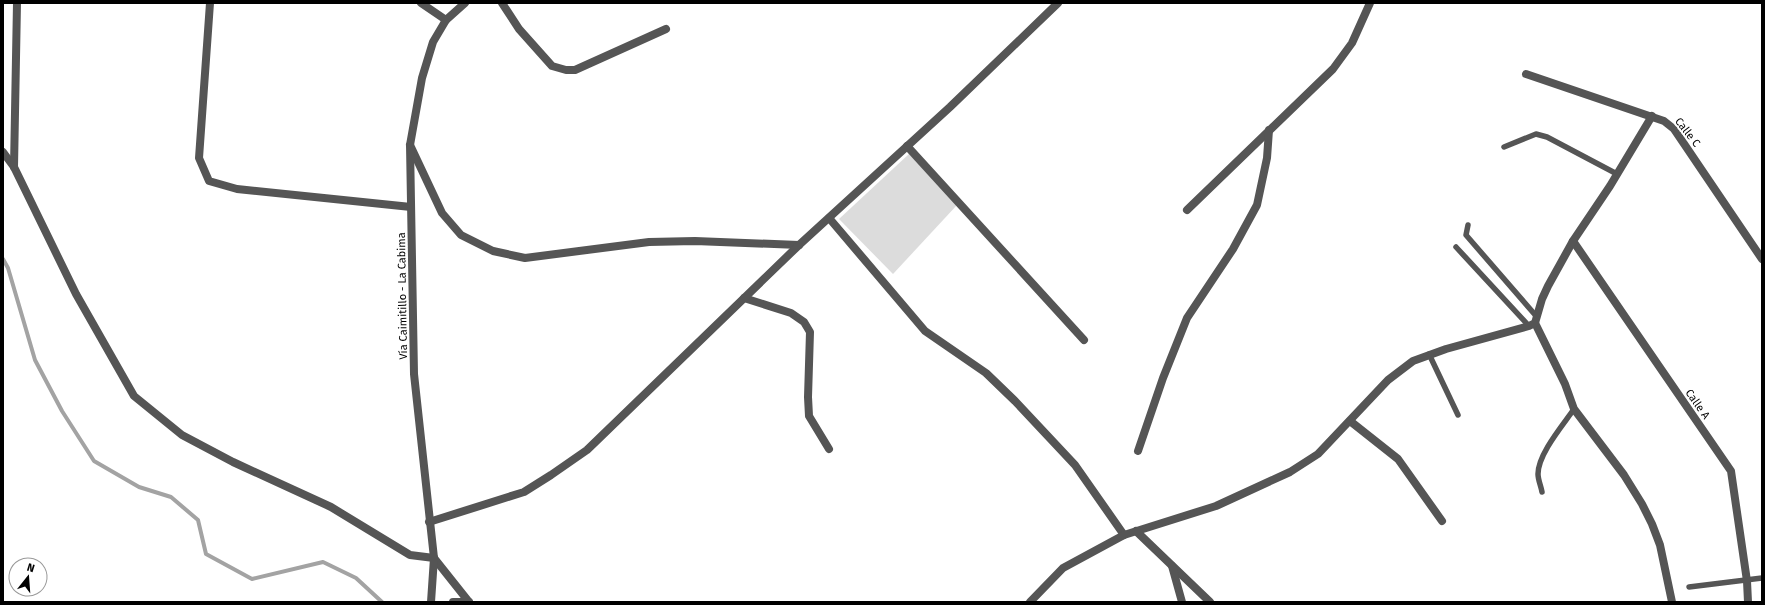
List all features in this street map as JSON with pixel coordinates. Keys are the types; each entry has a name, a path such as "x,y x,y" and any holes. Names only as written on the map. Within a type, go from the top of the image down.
{"street":[{"path":"14,167 17,3"},
{"path":"210,3 200,158 209,181 237,189 411,207"},
{"path":"421,3 446,20"},
{"name":"Vía Caimitillo - La Cabima","path":"431,602 434,558 414,374 410,144 422,78 433,42 446,20 465,3"},
{"path":"502,3 519,29 552,66 566,70 575,70 666,28"},
{"path":"429,522 524,492 587,450 799,245 907,146 1058,3"},
{"path":"1187,210 1332,69 1352,43 1370,3"},
{"name":"Calle C","path":"1526,74 1664,120 1674,129 1762,259"},
{"path":"1652,116 1618,174 1573,241 1548,286 1534,322 1565,384 1574,409 1624,475 1646,510 1660,545 1672,602"},
{"path":"1138,450 1163,378 1187,318 1233,249 1257,205 1267,158 1269,130"},
{"path":"410,144 428,187 442,213 461,235 493,250 525,258 649,242 695,241 799,245"},
{"path":"907,146 1084,340"},
{"path":"3,152 14,167 76,294 134,396 182,435 233,462 331,507 410,555 434,558 469,602"},
{"path":"829,218 924,331 986,373 1015,401 1070,460 1124,535"},
{"name":"Calle A","path":"1573,241 1731,472 1747,581 1748,602"},
{"path":"744,298 791,313 804,322 810,332 808,397 809,416 829,449"},
{"path":"1030,602 1063,568 1124,535 1216,506 1290,472 1318,454 1388,380 1412,361 1429,354 1534,322"},
{"path":"1350,421 1398,459 1442,521"},
{"path":"1136,531 1210,602"},
{"path":"1171,565 1182,602"},
{"path":"453,602 469,602"}],"lane":[{"path":"1504,147 1536,134 1547,137 1618,174"},
{"path":"1468,225 1466,235 1534,322"},
{"path":"1456,247 1534,322"},
{"path":"1429,354 1458,415"},
{"path":"1542,492 1538,474 1539,465 1545,453 1574,409"},
{"path":"1689,587 1762,578"}],"shaded area":[{"path":"909,154 957,205 893,274 839,219"}],"waterway":[{"path":"3,259 8,268 35,360 62,411 94,461 139,487 171,497 198,520 206,554 252,579 323,562 356,578 382,602"}]}
